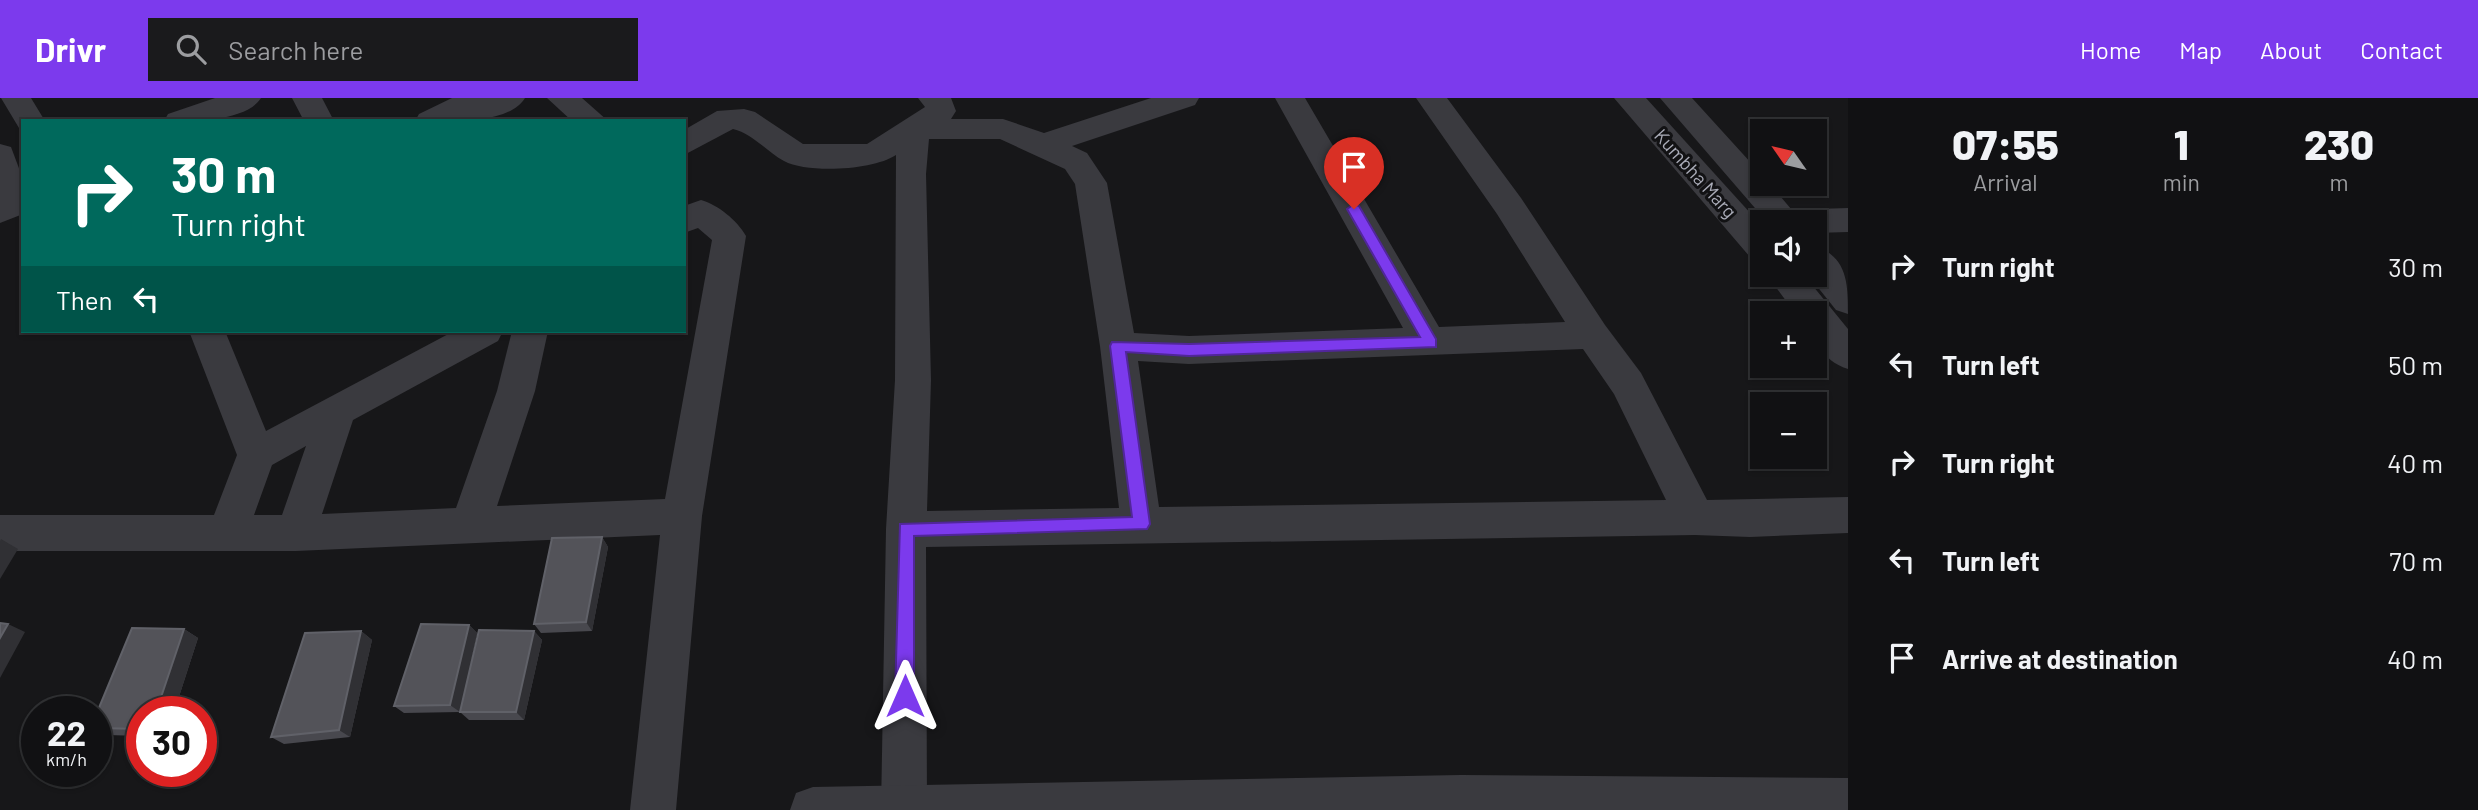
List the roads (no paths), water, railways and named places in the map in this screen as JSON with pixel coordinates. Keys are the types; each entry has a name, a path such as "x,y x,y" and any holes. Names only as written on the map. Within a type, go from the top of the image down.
{"street":[{"path":"16,98 29,119"},
{"path":"185,119 246,98"},
{"path":"307,98 318,119"},
{"path":"434,119 463,106 477,112 510,98"},
{"path":"562,98 590,119"},
{"path":"686,143 728,118 744,119 796,154 829,157 874,155 941,111 938,100 933,98"},
{"path":"1043,144 1184,98"},
{"path":"1290,98 1430,343"},
{"path":"1431,98 1509,206 1592,335 1628,384 1695,517"},
{"name":"Kumbha Marg","path":"1629,98 1750,234"},
{"name":"Kumbha Marg","path":"1675,98 1775,210"},
{"path":"914,129 1003,129 1043,144 1076,162 1091,183 1118,346 1141,524"},
{"path":"904,808 905,529 913,380 910,174 914,129"},
{"path":"0,155 14,204 0,211"},
{"path":"653,810 682,516 729,236 690,210"},
{"path":"1827,220 1848,219"},
{"path":"1827,274 1848,301"},
{"path":"1794,287 1805,301"},
{"path":"1827,328 1848,355"},
{"path":"208,333 256,455 229,530"},
{"path":"256,455 481,333"},
{"path":"470,526 516,391 530,333"},
{"path":"1118,346 1189,350 1592,335"},
{"path":"296,533 338,410"},
{"path":"905,529 1695,517 1750,519 1848,515"},
{"path":"0,533 229,530 296,533 682,516"},
{"path":"813,810 1318,805 1475,798 1848,802"}]}
